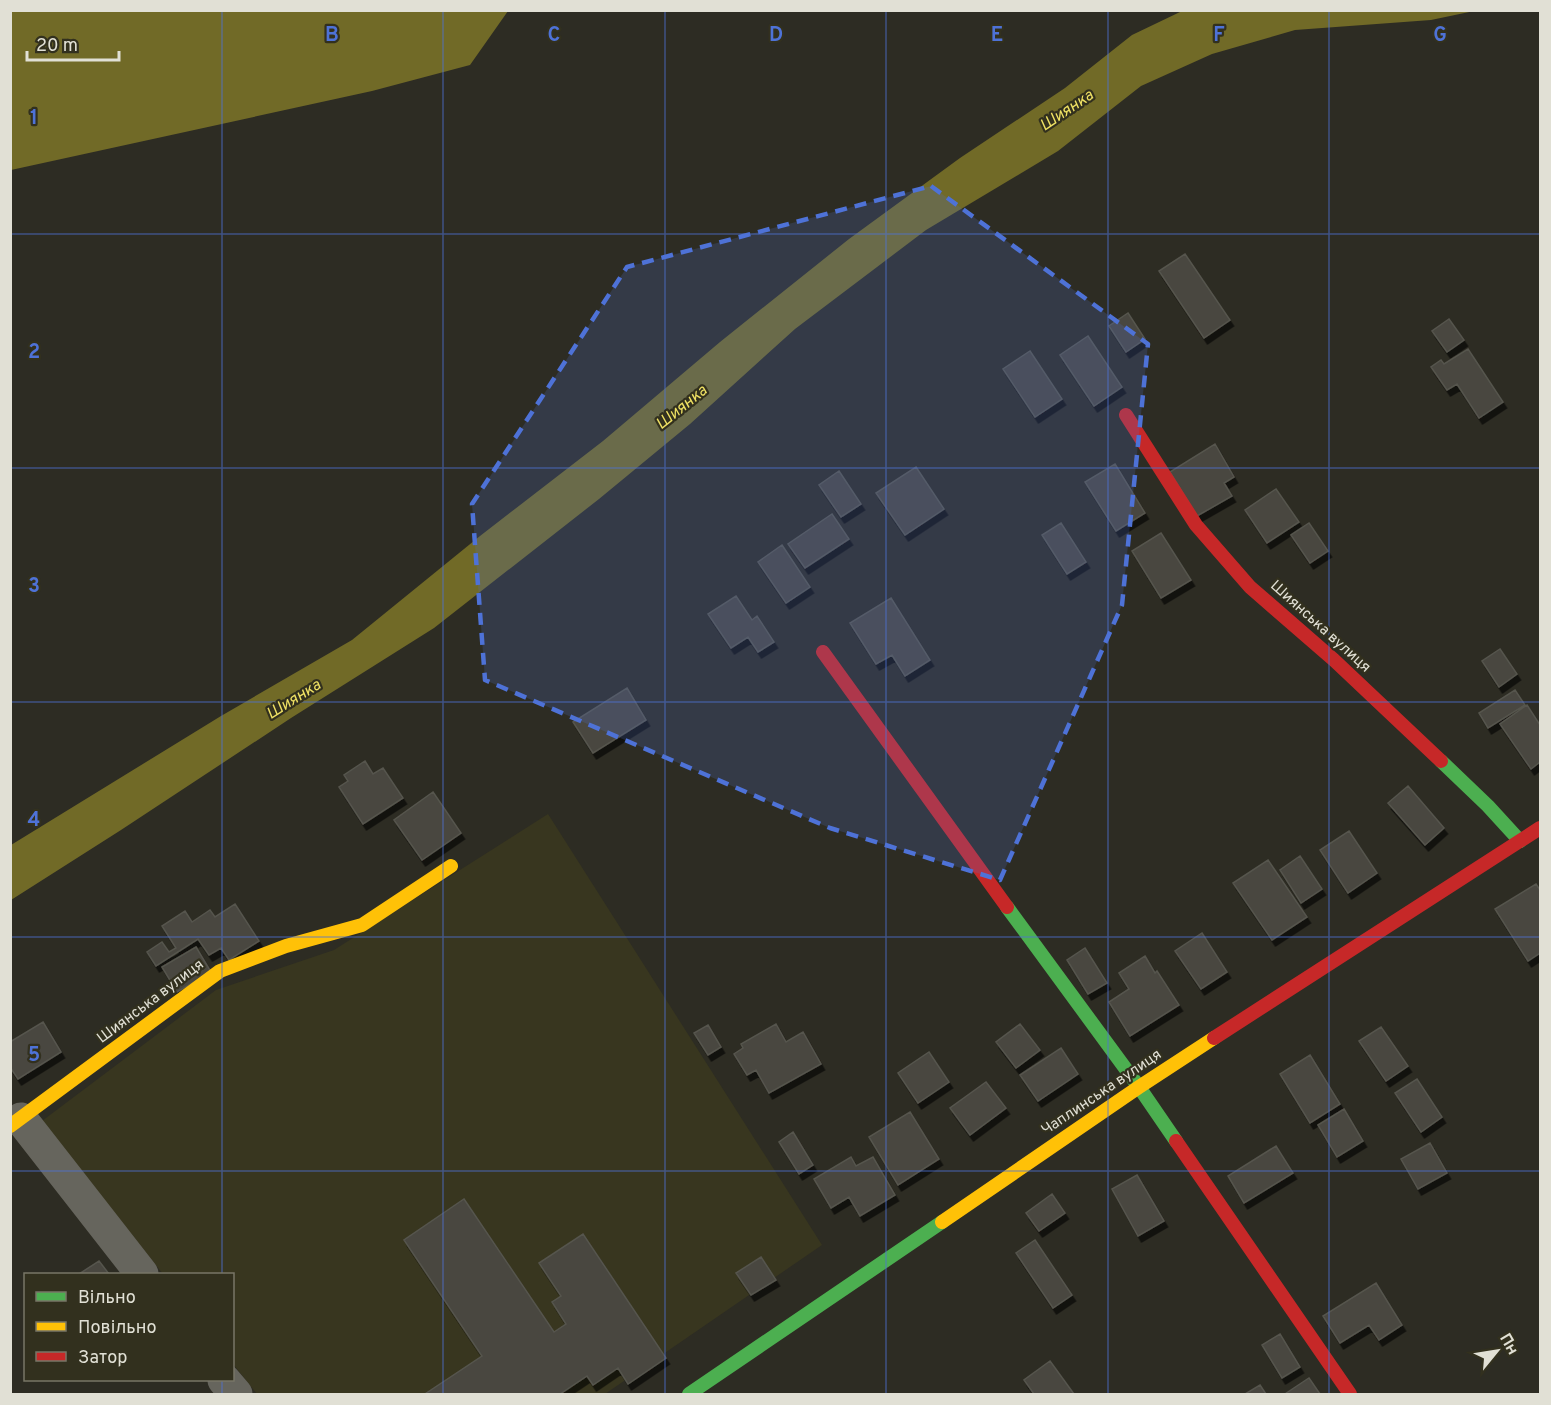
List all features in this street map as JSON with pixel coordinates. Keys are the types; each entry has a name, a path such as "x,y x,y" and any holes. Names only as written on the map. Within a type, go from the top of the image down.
{"street":[{"name":"Шиянська вулиця","path":"1126,415 1196,525 1250,586 1342,668 1488,806 1520,842"},
{"path":"823,652 1139,1087 1350,1395"},
{"name":"Чаплинська вулиця","path":"689,1395 1139,1087 1540,828"},
{"name":"Шиянська вулиця","path":"16,1123 220,971 286,945 362,924 451,866"},
{"path":"16,1123 140,1273"},
{"path":"225,1381 236,1395"}],"highlighted area":[{"path":"931,186 1148,344 1122,605 1000,880 830,828 485,680 472,504 627,267"}],"shaded area":[{"path":"548,814 822,1245 605,1394 257,1394 234,1365 234,1273 162,1273 42,1121 216,990 334,950"}],"water":[{"path":"10,11 508,11 470,65 372,91 11,170"},
{"name":"Шиянка","path":"1474,11 1431,20 1295,30 1212,54 1141,86 1058,151 926,230 795,329 690,424 599,499 434,628 11,900 11,845 221,716 352,640 480,536 603,441 720,342 849,239 960,158 1065,88 1132,35 1180,12"}],"building":[{"path":"1185,254 1230,320 1204,338 1159,271"},
{"path":"1128,313 1145,339 1126,352 1109,326"},
{"path":"1449,319 1464,340 1447,352 1432,331"},
{"path":"1088,336 1122,387 1094,406 1060,355"},
{"path":"1468,349 1503,402 1479,418 1457,384 1447,390 1431,367 1441,360 1444,364"},
{"path":"1030,351 1062,399 1035,417 1003,369"},
{"path":"1215,444 1234,477 1224,483 1232,496 1197,516 1170,472"},
{"path":"1115,464 1145,513 1116,531 1085,482"},
{"path":"916,467 944,509 905,535 876,493"},
{"path":"839,471 861,504 841,517 819,485"},
{"path":"1276,489 1299,522 1267,543 1245,510"},
{"path":"832,514 849,539 805,568 788,544"},
{"path":"1061,523 1086,562 1067,574 1042,535"},
{"path":"1309,523 1328,551 1310,563 1291,535"},
{"path":"1161,533 1191,580 1161,598 1132,551"},
{"path":"782,545 810,587 786,603 758,562"},
{"path":"736,596 752,620 757,616 774,642 758,652 748,637 731,648 708,614"},
{"path":"891,598 930,660 905,676 892,655 876,664 850,623"},
{"path":"1500,649 1517,674 1499,687 1482,661"},
{"path":"627,688 646,720 593,753 573,722"},
{"path":"1515,690 1525,705 1488,728 1479,713"},
{"path":"1527,705 1540,725 1540,762 1531,769 1500,724"},
{"path":"365,761 373,774 383,768 403,798 363,824 339,787 348,781 344,775"},
{"path":"1408,786 1444,828 1425,845 1388,803"},
{"path":"433,792 461,833 422,860 394,820"},
{"path":"1349,831 1377,873 1348,893 1320,850"},
{"path":"1300,856 1322,889 1301,903 1280,870"},
{"path":"1268,860 1307,917 1272,940 1233,883"},
{"path":"1536,884 1540,890 1540,953 1528,961 1495,909"},
{"path":"235,904 259,941 229,960 221,948 209,955 198,939 156,966 147,952 162,942 169,952 176,948 162,926 185,911 192,922 210,910 215,917"},
{"path":"1202,933 1227,972 1201,989 1175,951"},
{"path":"196,947 211,972 177,992 162,967"},
{"path":"1085,948 1107,983 1088,994 1067,960"},
{"path":"1145,956 1179,1005 1130,1036 1109,1002 1129,989 1119,973"},
{"path":"43,1022 61,1052 18,1079 10,1067 10,1042"},
{"path":"776,1024 786,1042 803,1032 821,1064 769,1093 756,1070 747,1075 734,1054 743,1048 741,1044"},
{"path":"1020,1024 1040,1050 1016,1068 996,1042"},
{"path":"708,1025 721,1047 708,1055 694,1033"},
{"path":"1381,1027 1408,1066 1386,1081 1359,1041"},
{"path":"1061,1048 1078,1074 1038,1101 1020,1075"},
{"path":"929,1052 949,1082 918,1103 898,1073"},
{"path":"1310,1055 1340,1104 1310,1123 1280,1074"},
{"path":"1417,1079 1442,1117 1421,1132 1395,1093"},
{"path":"986,1082 1006,1108 970,1135 950,1108"},
{"path":"1344,1109 1363,1141 1337,1157 1318,1125"},
{"path":"910,1112 939,1159 898,1185 869,1137"},
{"path":"793,1132 813,1165 799,1174 779,1142"},
{"path":"1430,1143 1447,1173 1418,1189 1401,1159"},
{"path":"1276,1146 1293,1173 1244,1203 1228,1176"},
{"path":"851,1157 856,1166 873,1157 895,1195 860,1216 849,1197 831,1208 814,1179"},
{"path":"1137,1175 1164,1221 1138,1236 1112,1189"},
{"path":"1052,1194 1065,1213 1039,1231 1026,1213"},
{"path":"464,1199 554,1332 566,1324 552,1302 561,1296 539,1263 583,1234 666,1358 628,1384 618,1368 593,1385 587,1376 560,1394 425,1394 482,1356 404,1240"},
{"path":"1035,1240 1072,1295 1053,1308 1016,1253"},
{"path":"761,1257 776,1280 751,1295 736,1273"},
{"path":"99,1261 108,1273 81,1273"},
{"path":"1376,1283 1402,1325 1379,1340 1369,1325 1340,1343 1323,1316"},
{"path":"1280,1334 1300,1367 1282,1378 1262,1345"},
{"path":"1050,1361 1074,1394 1034,1394 1024,1380"},
{"path":"1309,1378 1320,1394 1285,1394"},
{"path":"1260,1385 1266,1394 1245,1394"}],"traffic: fast":[{"path":"1441,761 1488,806 1520,841"},
{"path":"1007,907 1176,1141"},
{"path":"689,1394 942,1222"}],"traffic: slow":[{"path":"10,1126 220,971 286,946 362,925 451,866"},
{"path":"942,1222 1214,1038"}],"traffic: jam":[{"path":"1126,415 1196,525 1250,587 1334,660 1441,761"},
{"path":"823,652 1007,907"},
{"path":"1214,1038 1540,828"},
{"path":"1176,1141 1350,1394"}]}
